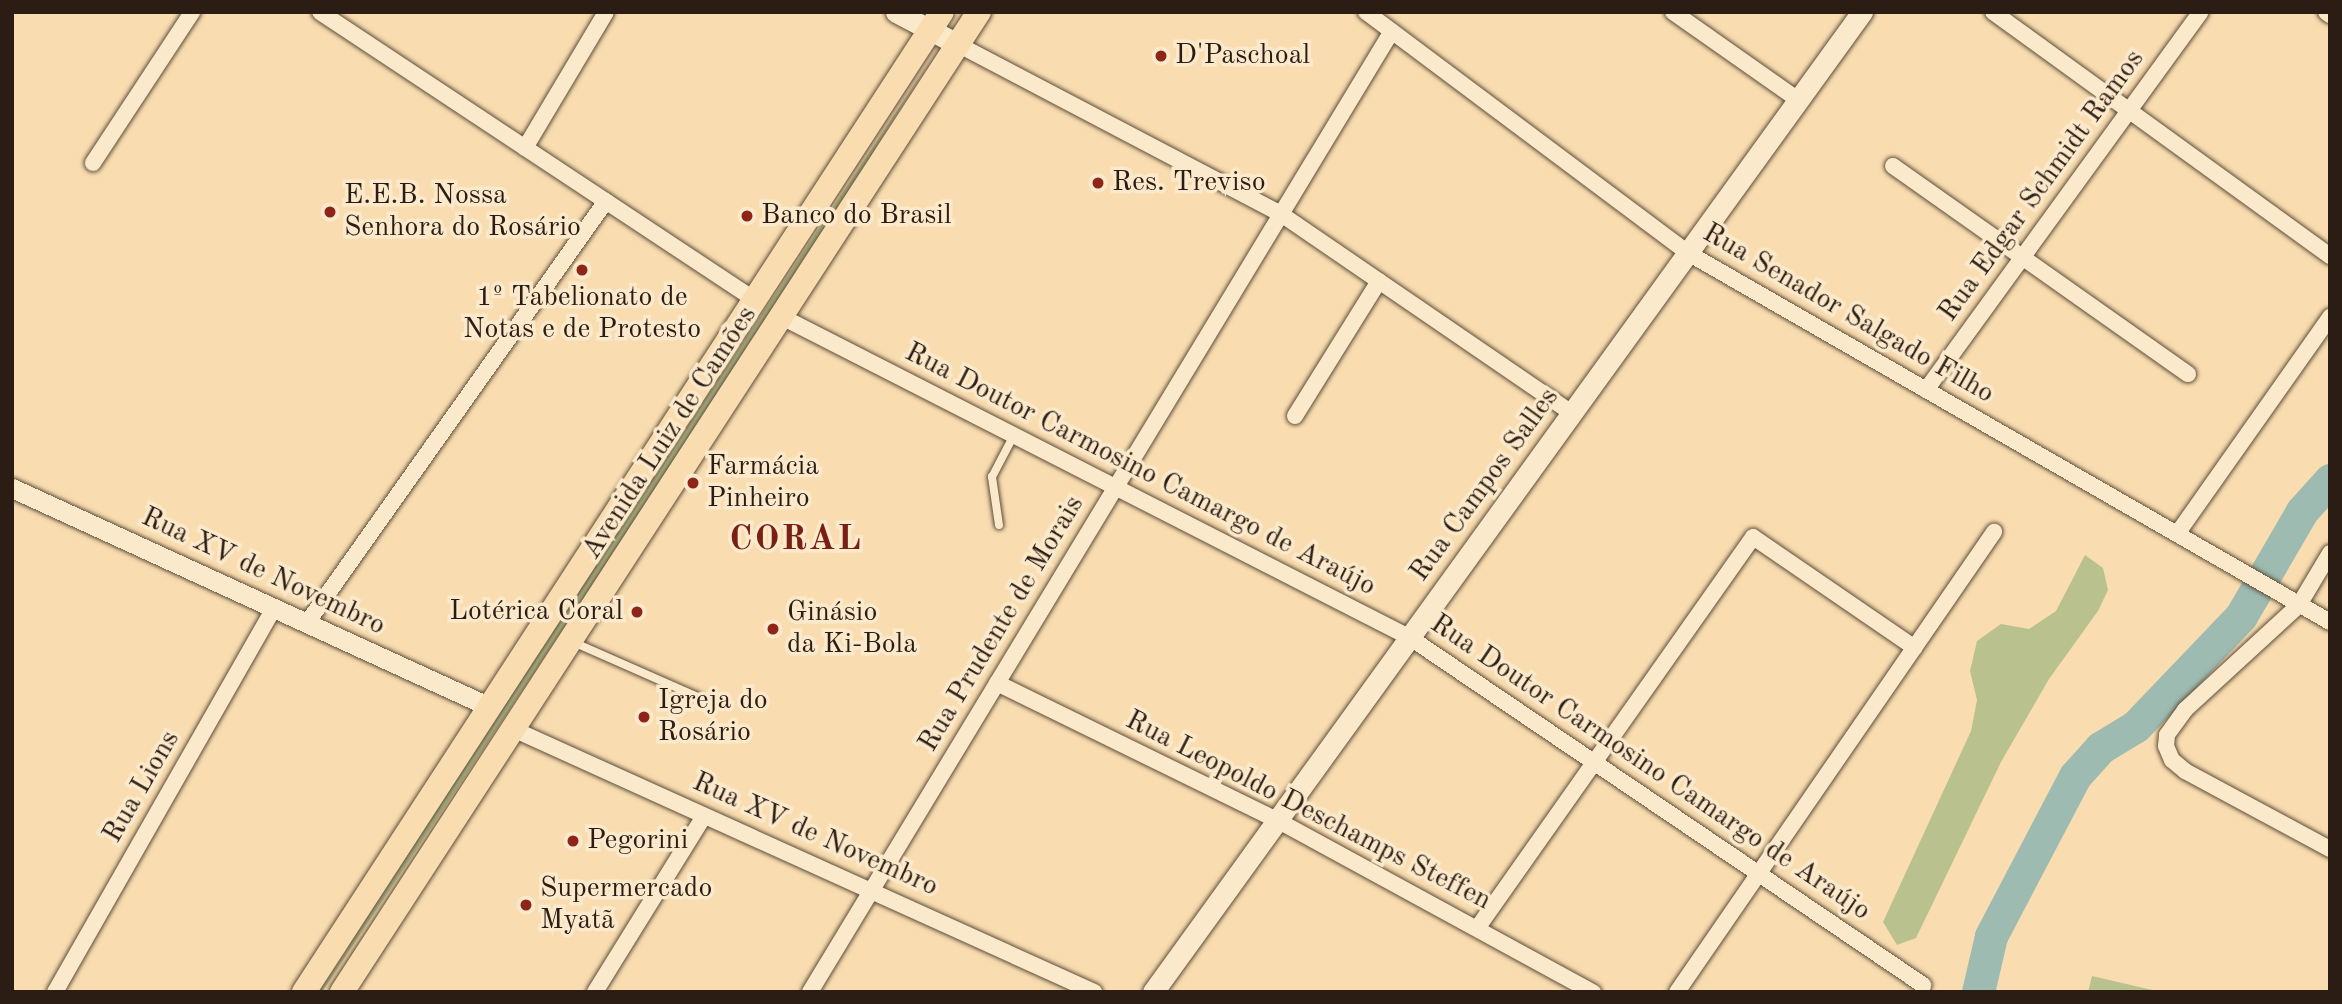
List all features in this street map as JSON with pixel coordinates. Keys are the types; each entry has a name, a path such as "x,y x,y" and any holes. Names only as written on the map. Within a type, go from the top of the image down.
{"main road":[{"path":"895,12 936,21 958,45"},
{"name":"Avenida Luiz de Camões","path":"342,992 979,12"},
{"name":"Rua Campos Salles","path":"1153,992 1862,12"},
{"name":"Avenida Luiz de Camões","path":"304,992 936,21"}],"street":[{"path":"93,163 192,12"},
{"path":"320,12 755,300"},
{"path":"525,148 606,12"},
{"name":"Rua Senador Salgado Filho","path":"1366,12 1688,253 2330,622"},
{"path":"1673,12 1798,100"},
{"path":"1993,12 2330,256"},
{"name":"Rua Edgar Schmidt Ramos","path":"1926,390 2201,12"},
{"name":"Rua Prudente de Morais","path":"810,992 1392,32"},
{"path":"958,45 1281,214 1572,413"},
{"path":"1893,166 2188,374"},
{"path":"307,623 606,201"},
{"path":"1295,416 1378,281"},
{"name":"Rua Doutor Carmosino Camargo de Araújo","path":"782,317 1409,637 1923,985"},
{"path":"2177,534 2330,317"},
{"name":"Rua XV de Novembro","path":"12,488 490,707"},
{"path":"1677,992 1994,532"},
{"path":"1478,927 1753,537 1915,648"},
{"path":"2330,553 2299,605 2185,710 2167,734 2166,746 2172,760 2185,771 2330,849"},
{"name":"Rua Lions","path":"55,992 274,608"},
{"name":"Rua Leopoldo Deschamps Steffen","path":"997,683 1277,820 1478,927 1593,992"},
{"name":"Rua XV de Novembro","path":"513,729 1094,992"},
{"path":"595,992 704,816"}],"lane":[{"path":"999,525 992,477 1014,435"},
{"path":"570,641 700,698"}],"green space":[{"path":"932,58 877,145 863,177 322,992 319,992 346,951 368,907"},
{"path":"2085,555 2103,568 2108,590 2098,611 2049,679 2001,762 1916,938 1897,945 1883,922 1971,731 1977,700 1970,671 1977,641 2001,624 2029,629 2056,611"},
{"path":"2092,976 2161,992 2088,992"}],"waterway":[{"path":"1978,992 1991,936 2075,776 2100,748 2136,726 2241,616 2302,511 2330,480"}],"place":[{"name":"D'Paschoal","path":"1161,56"},
{"name":"Res. Treviso","path":"1098,183"},
{"name":"E.E.B. Nossa Senhora do Rosário","path":"330,212"},
{"name":"Banco do Brasil","path":"747,216"},
{"name":"1º Tabelionato de Notas e de Protesto","path":"582,270"},
{"name":"Farmácia Pinheiro","path":"693,483"},
{"name":"Lotérica Coral","path":"637,612"},
{"name":"Ginásio da Ki-Bola","path":"773,629"},
{"name":"Igreja do Rosário","path":"644,717"},
{"name":"Pegorini","path":"573,841"},
{"name":"Supermercado Myatã","path":"526,905"}],"district":[{"name":"CORAL","path":"796,540"}]}
